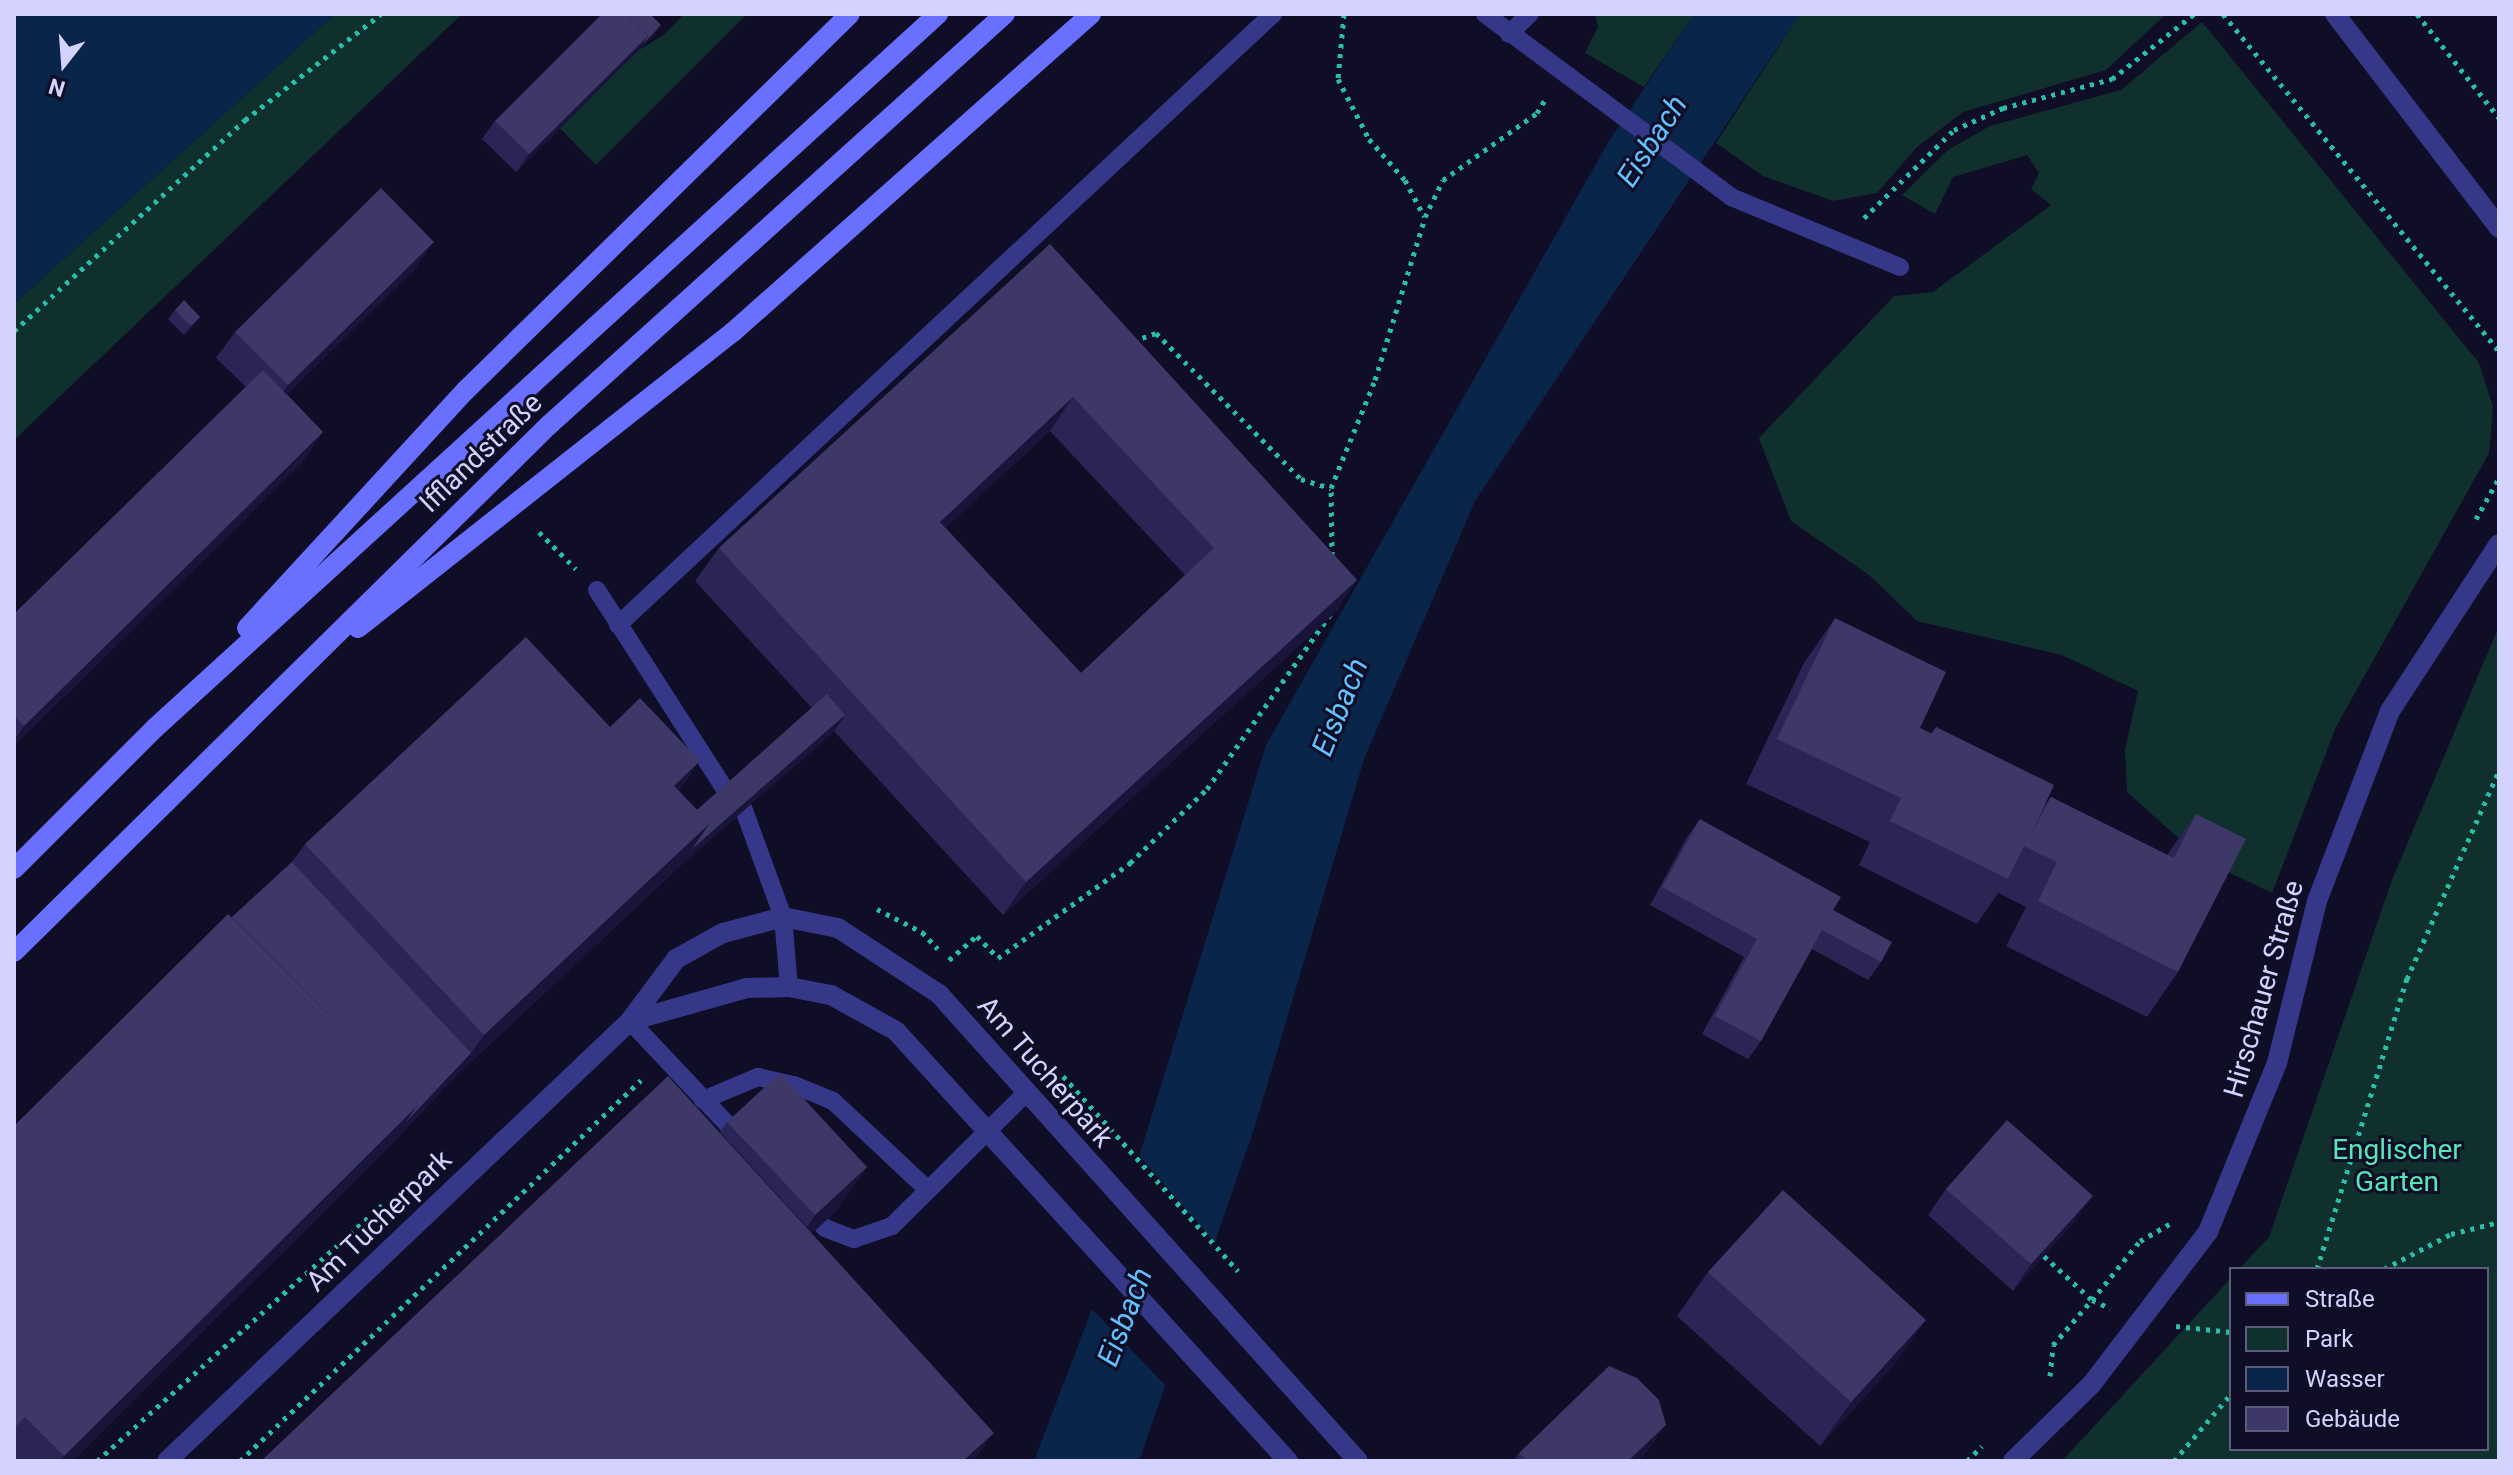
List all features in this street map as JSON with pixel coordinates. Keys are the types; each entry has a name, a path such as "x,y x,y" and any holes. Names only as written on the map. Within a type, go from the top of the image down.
{"main road":[{"path":"155,728 466,390 850,14"},
{"name":"Ifflandstraße","path":"14,869 155,728 938,14"},
{"name":"Ifflandstraße","path":"14,952 549,425 1005,14"},
{"path":"297,673 733,332 1091,14"}],"street":[{"path":"2335,14 2499,228"},
{"name":"Hirschauer Straße","path":"2013,1461 2142,1323 2208,1232 2277,1063 2317,901 2390,711 2499,544"},
{"name":"Am Tucherpark","path":"167,1461 630,1021 676,959 723,933 783,917 838,928 885,954 939,994 1091,1168 1228,1312 1358,1461"},
{"name":"Am Tucherpark","path":"630,1021 747,988 789,987 831,995 896,1031 1198,1367 1288,1461"}],"lane":[{"path":"618,625 1273,14"},
{"path":"1485,14 1596,101 1731,197 1900,267"},
{"path":"1509,34 1530,14"},
{"path":"597,590 726,791"},
{"path":"744,810 783,917 789,987"},
{"path":"630,1021 754,1153"},
{"path":"703,1100 758,1077 833,1101 928,1190"},
{"path":"795,1196 825,1228 854,1239 892,1226 1027,1092"}],"path":[{"path":"14,331 245,120 381,14"},
{"path":"1344,14 1338,79 1369,139 1405,180 1425,217"},
{"path":"1833,239 1887,202 1954,130 2003,108 2112,79 2194,14"},
{"path":"2223,14 2499,351"},
{"path":"2417,14 2499,118"},
{"path":"1333,567 1331,488 1375,380 1425,217 1443,180 1537,113 1561,74"},
{"path":"1124,348 1142,332 1156,333 1301,479 1331,488"},
{"path":"539,532 597,590"},
{"path":"948,961 977,936 998,958 1130,863 1207,789 1336,614 1335,598"},
{"path":"2318,1267 2407,979 2499,770"},
{"path":"871,906 922,932 959,972"},
{"path":"240,1461 665,1058"},
{"path":"1060,1073 1116,1129 1242,1277"},
{"path":"97,1461 389,1199"},
{"path":"2388,1267 2451,1234 2499,1222"},
{"path":"2044,1256 2092,1300 2142,1323 2229,1332"},
{"path":"2039,1389 2049,1378 2053,1345 2092,1300"},
{"path":"2174,1461 2229,1396"},
{"path":"1967,1461 1987,1440"}],"green space":[{"path":"335,14 462,14 14,440 14,304"},
{"path":"684,14 747,14 596,165 542,110 665,34"},
{"path":"1595,14 1694,14 1644,87 1585,53 1598,27"},
{"path":"1800,14 2166,14 2106,70 1963,112 1917,147 1877,193 1833,201 1763,176 1716,143"},
{"path":"2202,22 2479,363 2493,407 2489,453 2336,727 2272,893 2203,860 2127,792 2125,750 2138,691 2062,655 1917,621 1869,575 1791,521 1759,438 1894,296 1933,292 2051,205 2031,189 2039,173 2027,155 1953,177 1935,214 1902,195 1948,150 1990,126 2121,90"},
{"name":"Englischer Garten","path":"2499,626 2499,1461 2062,1461 2229,1280 2229,1451 2489,1451 2489,1267 2241,1267 2269,1237 2392,880"}],"water":[{"path":"14,14 335,14 14,304"},
{"name":"Eisbach","path":"1694,14 1800,14 1475,501 1364,759 1255,1126 1139,1461 1034,1461 1092,1309 1266,745 1609,141"}],"pier":[{"path":"1137,1153 1216,1244 1167,1387 1092,1309"}],"building":[{"path":"602,14 626,14 648,36 529,154 495,121"},
{"path":"626,14 650,14 661,25 642,45 648,36"},
{"path":"381,188 434,242 288,385 235,332"},
{"path":"1050,244 1357,580 1026,882 719,548","holes":["1073,397 1214,548 1081,673 940,522"]},
{"path":"184,300 200,317 191,326 175,310"},
{"path":"263,370 323,432 24,726 14,716 14,614"},
{"path":"1835,618 1946,672 1920,728 1932,734 1936,727 2054,785 2029,839 2051,797 2174,858 2196,814 2246,839 2178,972 2038,901 2057,862 2024,846 2008,879 1890,821 1901,798 1777,739"},
{"path":"526,637 610,727 640,698 700,761 674,786 710,823 484,1035 305,844"},
{"path":"827,694 845,715 692,849 710,823 697,810"},
{"path":"1700,819 1841,897 1833,910 1892,942 1881,962 1822,930 1761,1041 1715,1016 1757,939 1662,887"},
{"path":"292,862 471,1053 405,1123 418,1105 232,917"},
{"path":"228,914 418,1105 64,1456 25,1417 14,1428 14,1126"},
{"path":"780,1073 867,1167 815,1215 727,1122"},
{"path":"668,1076 994,1433 963,1461 261,1461"},
{"path":"2007,1120 2093,1196 2031,1264 1946,1189"},
{"path":"1783,1190 1926,1320 1851,1402 1708,1272"},
{"path":"1609,1366 1637,1378 1659,1400 1666,1425 1628,1461 1527,1461 1519,1453"}]}
